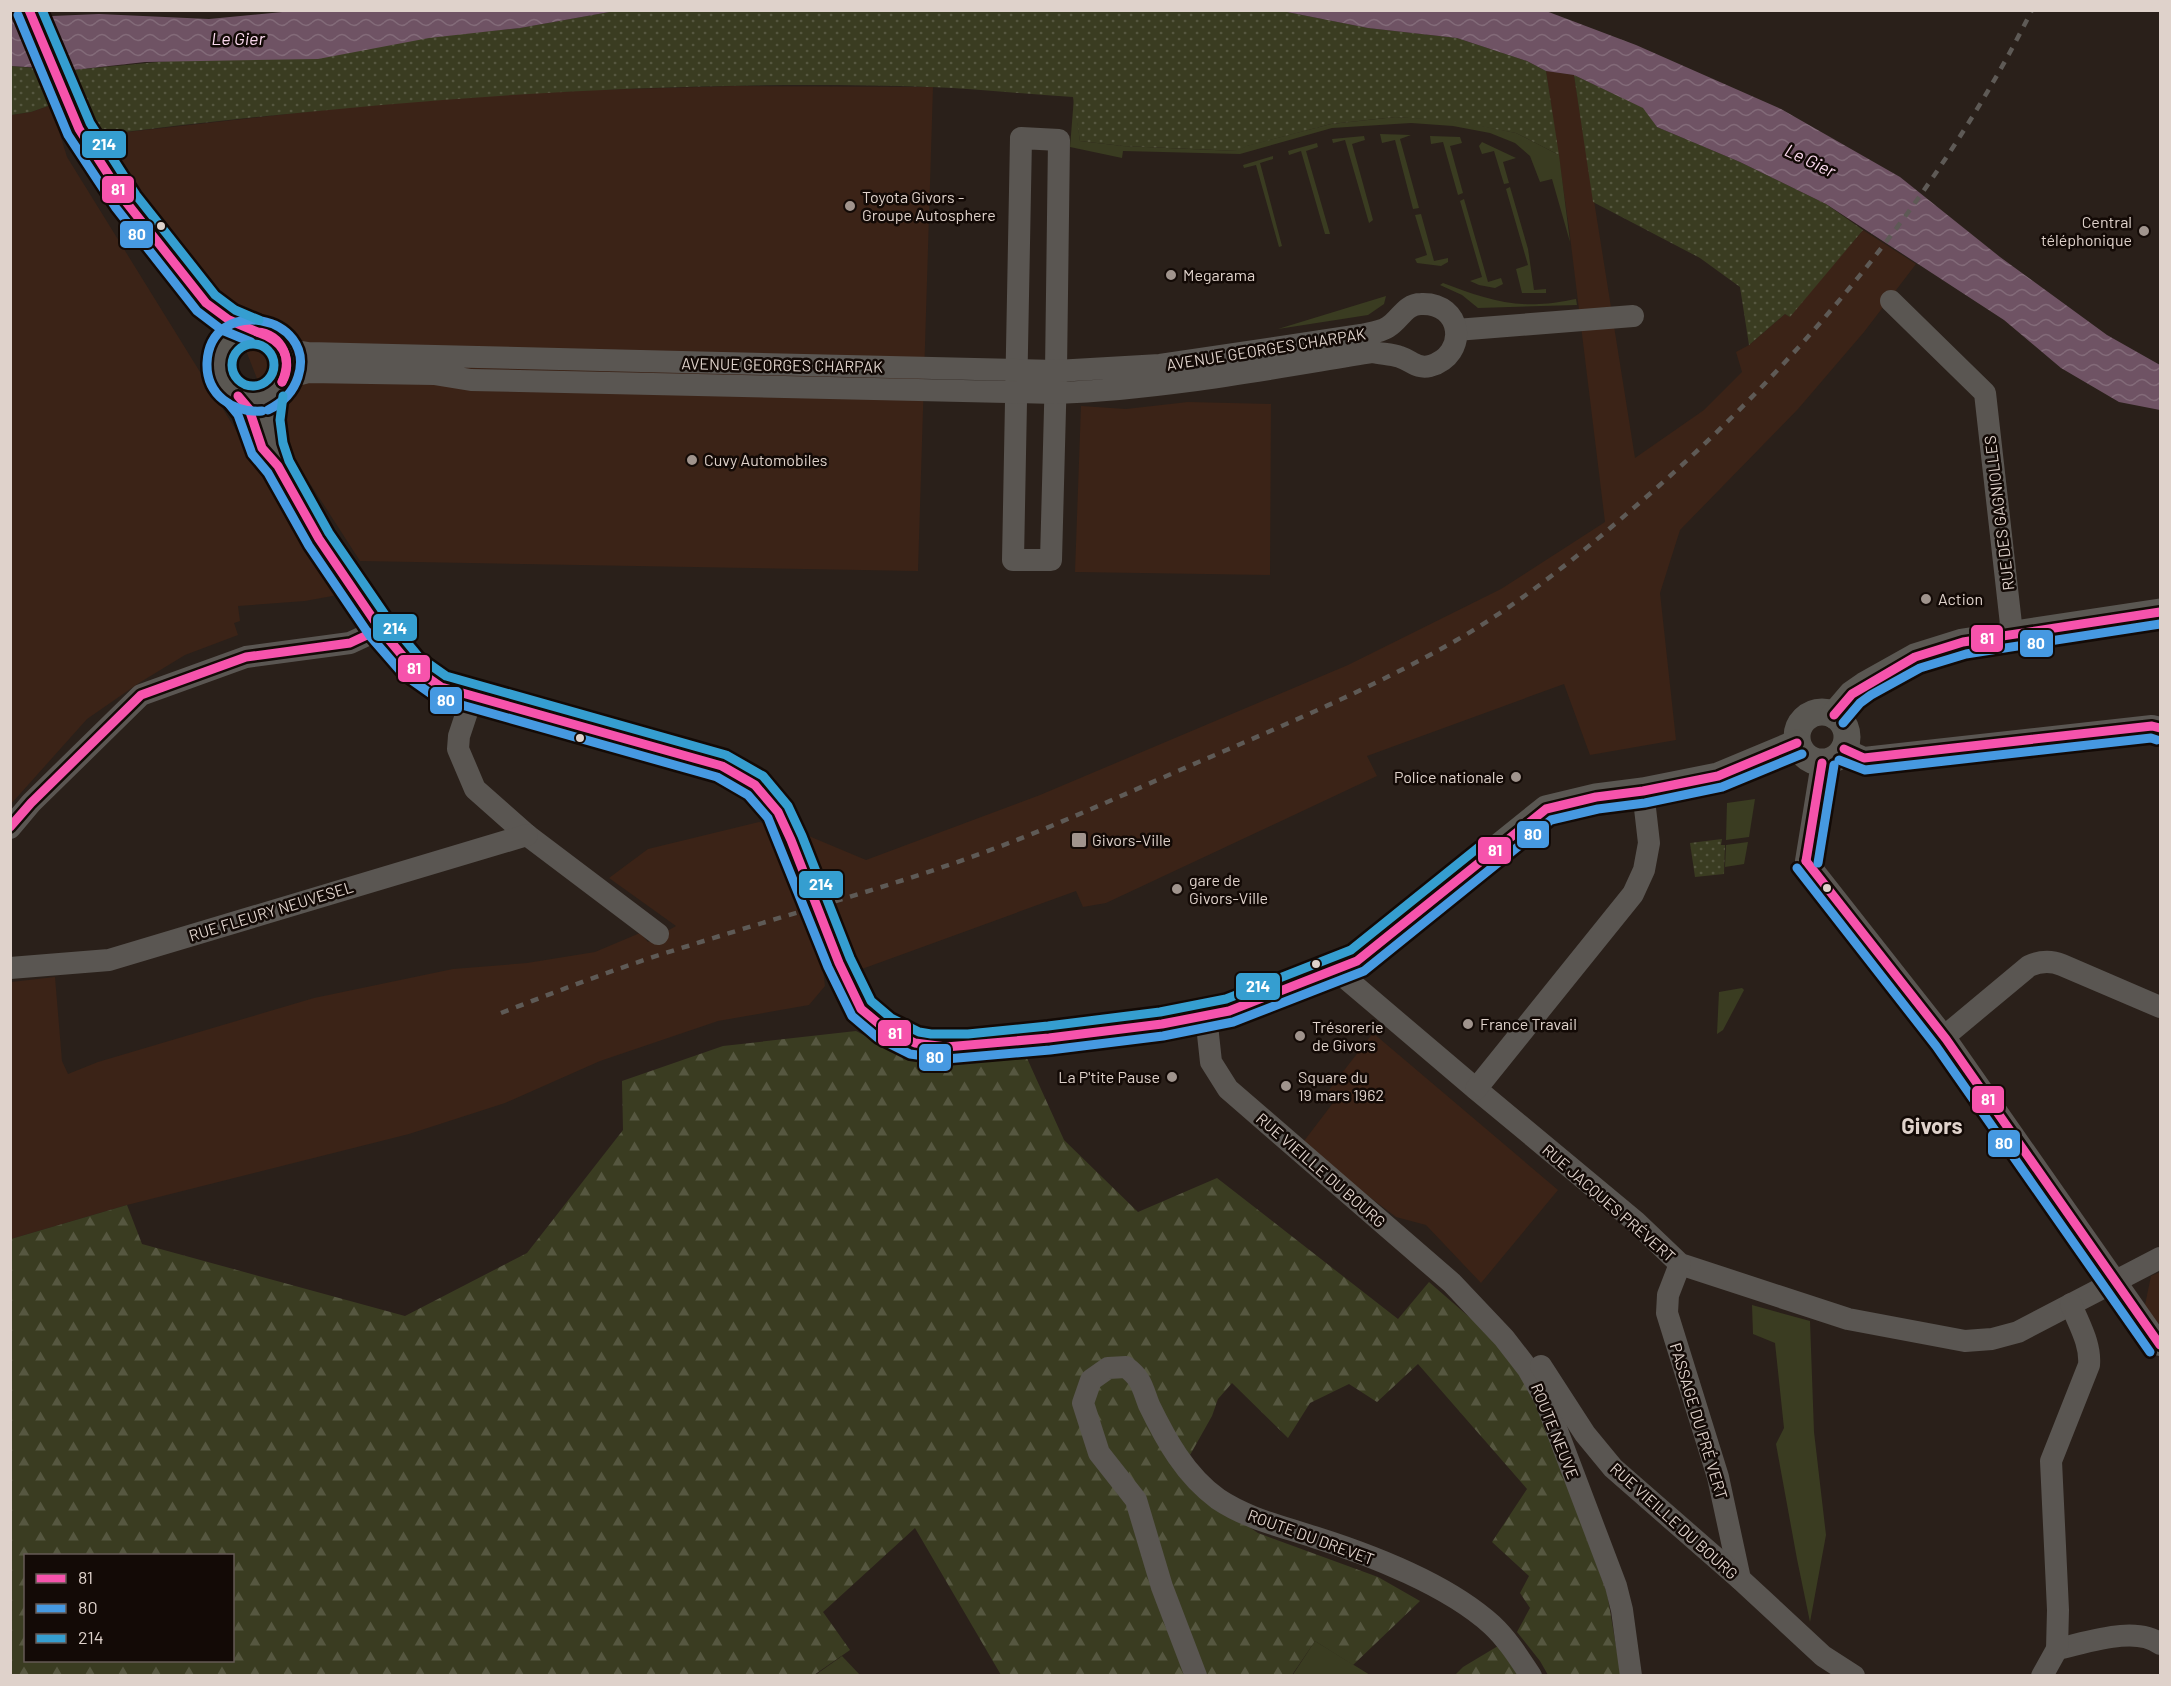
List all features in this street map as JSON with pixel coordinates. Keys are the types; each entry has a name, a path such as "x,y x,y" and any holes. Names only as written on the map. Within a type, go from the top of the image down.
{"main road":[{"path":"29,10 79,129 126,202 206,303 219,315 236,325 266,333 276,339 284,349 288,368 278,386 268,420 268,435 278,466 319,539 380,629 411,666 441,687 636,740 722,766 741,776 765,795 778,812 852,994 861,1009 871,1019 901,1037 930,1046 969,1046 1162,1024 1229,1011 1357,961 1546,808 1718,776 1797,743"},
{"path":"206,303 219,338 219,369 222,380 249,409 262,448 278,466"},
{"path":"220,357 224,346 232,338 243,332 255,331"},
{"path":"238,396 262,399 278,386"},
{"path":"1834,715 1852,694 1915,657 1963,642 2012,633 2160,612"},
{"path":"1823,712 1834,715 1840,719 1848,737 1833,756 1805,757 1797,743 1800,724 1814,713 1823,712"}],"street":[{"path":"1021,138 1059,140 1051,561 1013,560 1015,382 1021,138"},
{"name":"RUE DES GAGNIOLLES","path":"1891,301 1985,393 2012,633"},
{"name":"AVENUE GEORGES CHARPAK","path":"278,386 308,372 434,374 494,380 1056,382 1361,335 1388,328 1404,311 1418,303 1435,304 1449,312 1456,330 1456,343 1446,358 1430,366 1415,366 1401,357 1373,352 1179,383 1105,391 1056,382"},
{"path":"1456,330 1633,316"},
{"name":"AVENUE GEORGES CHARPAK","path":"284,349 308,353 1015,382"},
{"path":"10,828 141,694 246,657 350,643 380,629"},
{"path":"472,697 459,736 458,749 475,789 527,835 658,934"},
{"path":"2160,728 2152,726 1864,758 1833,756 1806,861 1946,1039 2160,1345"},
{"path":"1476,1089 1634,894 1644,870 1649,843 1643,791"},
{"name":"RUE FLEURY NEUVESEL","path":"10,968 109,960 527,835"},
{"path":"1946,1039 1951,1031 2036,962 2054,962 2160,1007"},
{"name":"RUE JACQUES PRÉVERT","path":"1336,970 1636,1222 1680,1264 1848,1319 1965,1341 1992,1339 2018,1332 2160,1258"},
{"name":"RUE VIEILLE DU BOURG","path":"1206,1016 1211,1062 1228,1089 1396,1234 1416,1239 1480,1295 1530,1349 1585,1434 1613,1468 1740,1579 1823,1656 1854,1676"},
{"name":"ROUTE NEUVE","path":"1396,1234 1452,1283 1504,1338 1536,1382 1616,1586 1622,1610 1631,1676"},
{"name":"PASSAGE DU PRÉ VERT","path":"1680,1264 1668,1295 1667,1313 1718,1477 1740,1579"},
{"path":"2070,1304 2088,1346 2089,1365 2051,1461 2058,1610 2054,1665 2127,1635 2153,1638 2160,1644"},
{"name":"ROUTE DU DREVET","path":"1196,1676 1162,1587 1136,1500 1099,1453 1083,1403 1091,1380 1108,1368 1126,1367 1139,1377 1149,1404 1179,1461 1216,1497 1253,1518 1360,1554 1426,1581 1456,1598 1494,1627 1513,1648 1531,1676"}],"shaded area":[{"path":"1546,71 1574,75 1635,458 1704,410 1742,372 1736,352 1749,345 1785,314 1789,316 1863,230 1916,264 1864,332 1798,409 1680,530 1660,593 1676,740 1590,755 1564,684 1367,756 1377,776 1106,903 1083,907 1076,891 862,969 823,970 825,986 809,1005 718,1021 600,1061 505,1103 409,1134 127,1205 11,1239 11,982 55,977 62,1061 68,1074 98,1062 314,998 453,969 527,963 595,952 640,933 648,942 676,926 609,878 648,849 759,822 804,834 866,860 1040,795 1348,665 1501,589 1605,522 1569,228"},
{"path":"735,86 933,87 918,571 360,561 280,437 228,305 130,181 100,135 384,103 458,97"},
{"path":"51,105 67,157 338,595 305,601 238,606 240,621 234,623 238,635 185,655 87,719 11,804 11,115 31,112"},
{"path":"1188,402 1271,404 1270,575 1075,572 1081,406 1126,409"},
{"path":"1373,1033 1558,1190 1481,1283 1426,1225 1396,1217 1301,1145 1333,1103 1325,1095"},
{"path":"2160,1272 2160,1329 2145,1305 2151,1276"}],"green space":[{"path":"615,11 1282,11 1368,28 1457,38 1527,61 1546,71 1559,155 1516,133 1453,121 1395,117 1331,124 1247,146 1238,151 1123,146 1080,141 1073,97 931,87 827,85 619,89 411,102 100,135 73,70 520,28"},
{"path":"10,66 35,68 51,105 31,112 11,115"},
{"path":"1574,75 1644,108 1657,127 1740,162 1826,204 1863,230 1790,317 1785,314 1749,345 1740,287 1700,258 1593,202"},
{"path":"1074,97 1080,141 1123,146 1237,151 1246,146 1331,124 1395,117 1453,120 1516,133 1559,155 1570,242 1552,179 1540,182 1530,156 1515,143 1490,133 1453,126 1411,123 1332,128 1240,154 1123,151 1122,158 1070,147"},
{"path":"1380,134 1411,135 1400,139 1419,208 1413,209 1395,140 1382,143"},
{"path":"1364,136 1365,140 1352,144 1373,220 1369,223 1345,140 1333,143 1332,139"},
{"path":"1430,136 1460,137 1462,143 1450,146 1463,193 1458,195 1443,142 1431,144"},
{"path":"1482,142 1516,158 1503,162 1509,183 1504,184 1494,151 1482,154 1479,146"},
{"path":"1317,143 1318,147 1306,151 1330,234 1325,234 1301,151 1289,155 1288,151"},
{"path":"1273,156 1273,159 1260,163 1282,246 1279,247 1256,165 1244,168 1243,165"},
{"path":"1510,187 1528,249 1534,290 1546,289 1546,293 1522,293 1516,269 1528,265 1506,189"},
{"path":"1464,199 1488,282 1501,278 1503,284 1495,288 1470,281 1482,277 1460,201"},
{"path":"1421,214 1434,261 1448,258 1448,262 1441,266 1417,263 1415,259 1427,255 1415,215"},
{"path":"1443,283 1478,295 1514,303 1544,304 1576,299 1577,305 1478,308 1462,295 1440,285"},
{"path":"1386,296 1384,304 1368,315 1278,329"},
{"path":"1755,799 1749,837 1726,840 1727,803"},
{"path":"1722,839 1721,845 1725,845 1724,874 1695,877 1690,843"},
{"path":"1748,842 1744,864 1725,867 1726,845"},
{"path":"1742,988 1744,990 1723,1030 1717,1034 1719,992"},
{"path":"856,1031 921,1064 1026,1056 1064,1140 1138,1212 1217,1178 1398,1319 1429,1282 1491,1336 1529,1381 1607,1593 1621,1675 1548,1675 1517,1632 1530,1608 1520,1593 1529,1576 1492,1542 1527,1489 1418,1364 1377,1402 1349,1384 1310,1403 1288,1438 1232,1383 1218,1399 1212,1416 1190,1455 1187,1484 1258,1533 1378,1577 1420,1601 1353,1665 1315,1641 1292,1675 1001,1675 915,1528 823,1612 850,1650 814,1675 11,1676 11,1239 127,1205 142,1244 405,1316 527,1253 623,1130 622,1081 723,1046"},
{"path":"1752,1305 1810,1321 1814,1432 1826,1535 1810,1622 1776,1444 1784,1428 1775,1343 1753,1334"},
{"path":"1315,1641 1370,1675 1292,1676"},
{"path":"1498,1646 1519,1676 1454,1676 1463,1667"},
{"path":"842,1656 860,1675 814,1676"}],"water":[{"name":"Le Gier","path":"303,10 615,11 520,28 429,38 318,59 145,62 73,70 11,66 10,14 52,16 99,14 209,19"},
{"name":"Le Gier","path":"1282,11 1546,11 1636,45 1781,109 1900,177 2000,257 2107,335 2160,365 2160,410 2119,402 2061,368 2004,320 1826,204 1740,162 1657,127 1643,108 1574,75 1546,71 1527,61 1457,38 1368,28"}],"railway":[{"path":"501,1013 641,961 920,875 1024,837 1336,701 1426,657 1501,612 1589,546 1690,458 1803,342 1906,216 1952,149 1994,80 2032,10"}],"transit line":[{"name":"81","path":"29,10 79,129 126,202 206,303 229,320 255,331"},
{"name":"214","path":"42,10 90,123 136,195 215,295 235,310 259,320"},
{"name":"80","path":"18,15 68,135 116,208 197,311 222,330 251,342"},
{"name":"80","path":"262,411 241,409 223,400 216,393 208,374 207,363 213,341 225,327 242,321 261,321 279,327 293,339 300,356 298,377 293,388 282,401 268,410"},
{"name":"81","path":"257,332 273,337 283,350 287,366 282,382"},
{"name":"81","path":"257,332 273,340 283,351 286,364 282,382"},
{"name":"214","path":"253,344 261,345 268,350 273,357 274,365 273,373 268,380 261,385 253,386 245,385 238,380 233,373 232,365 233,357 238,350 245,345 253,344"},
{"name":"81","path":"238,396 249,409 262,448 278,466 319,539 380,629 411,666 441,687 722,766 755,785 778,812 839,963 861,1009 884,1028 915,1043 946,1047 1049,1038 1162,1024 1229,1011 1357,961 1546,809 1596,797 1643,791 1718,776 1797,743"},
{"name":"214","path":"283,396 280,420 283,443 289,461 329,533 390,622 419,657 446,676 726,755 763,776 788,806 850,958 871,1001 891,1018 919,1032 968,1034 1048,1026 1160,1012 1226,999 1351,950 1479,847"},
{"name":"80","path":"229,404 238,415 252,454 268,473 309,546 370,636 403,674 437,698 717,777 748,795 768,818 828,967 852,1016 878,1038 910,1054 946,1059 1050,1050 1163,1036 1233,1022 1364,971 1551,820 1598,809 1645,803 1722,787 1802,754"},
{"name":"81","path":"1834,715 1852,694 1915,657 1963,642 2160,612"},
{"name":"80","path":"1843,723 1860,703 1871,695 1920,668 1966,654 2160,624"},
{"name":"81","path":"10,827 31,803 141,695 246,657 350,643 380,629"},
{"name":"81","path":"1844,749 1864,758 2152,726 2160,728"},
{"name":"80","path":"1839,760 1865,770 2151,738 2157,740"},
{"name":"81","path":"1806,861 1822,763"},
{"name":"80","path":"1818,863 1834,765"},
{"name":"81","path":"1806,861 1946,1039 2160,1345"},
{"name":"80","path":"1797,868 1936,1046 2150,1352"}],"place":[{"name":"Toyota Givors - Groupe Autosphere","path":"850,206"},
{"name":"Central téléphonique","path":"2144,231"},
{"name":"Megarama","path":"1171,275"},
{"name":"Cuvy Automobiles","path":"692,460"},
{"name":"Action","path":"1926,599"},
{"name":"Police nationale","path":"1516,777"},
{"name":"Givors-Ville","path":"1079,840"},
{"name":"gare de Givors-Ville","path":"1177,889"},
{"name":"France Travail","path":"1468,1024"},
{"name":"Trésorerie de Givors","path":"1300,1036"},
{"name":"La P'tite Pause","path":"1172,1077"},
{"name":"Square du 19 mars 1962","path":"1286,1086"}],"district":[{"name":"Givors","path":"1932,1126"}]}
